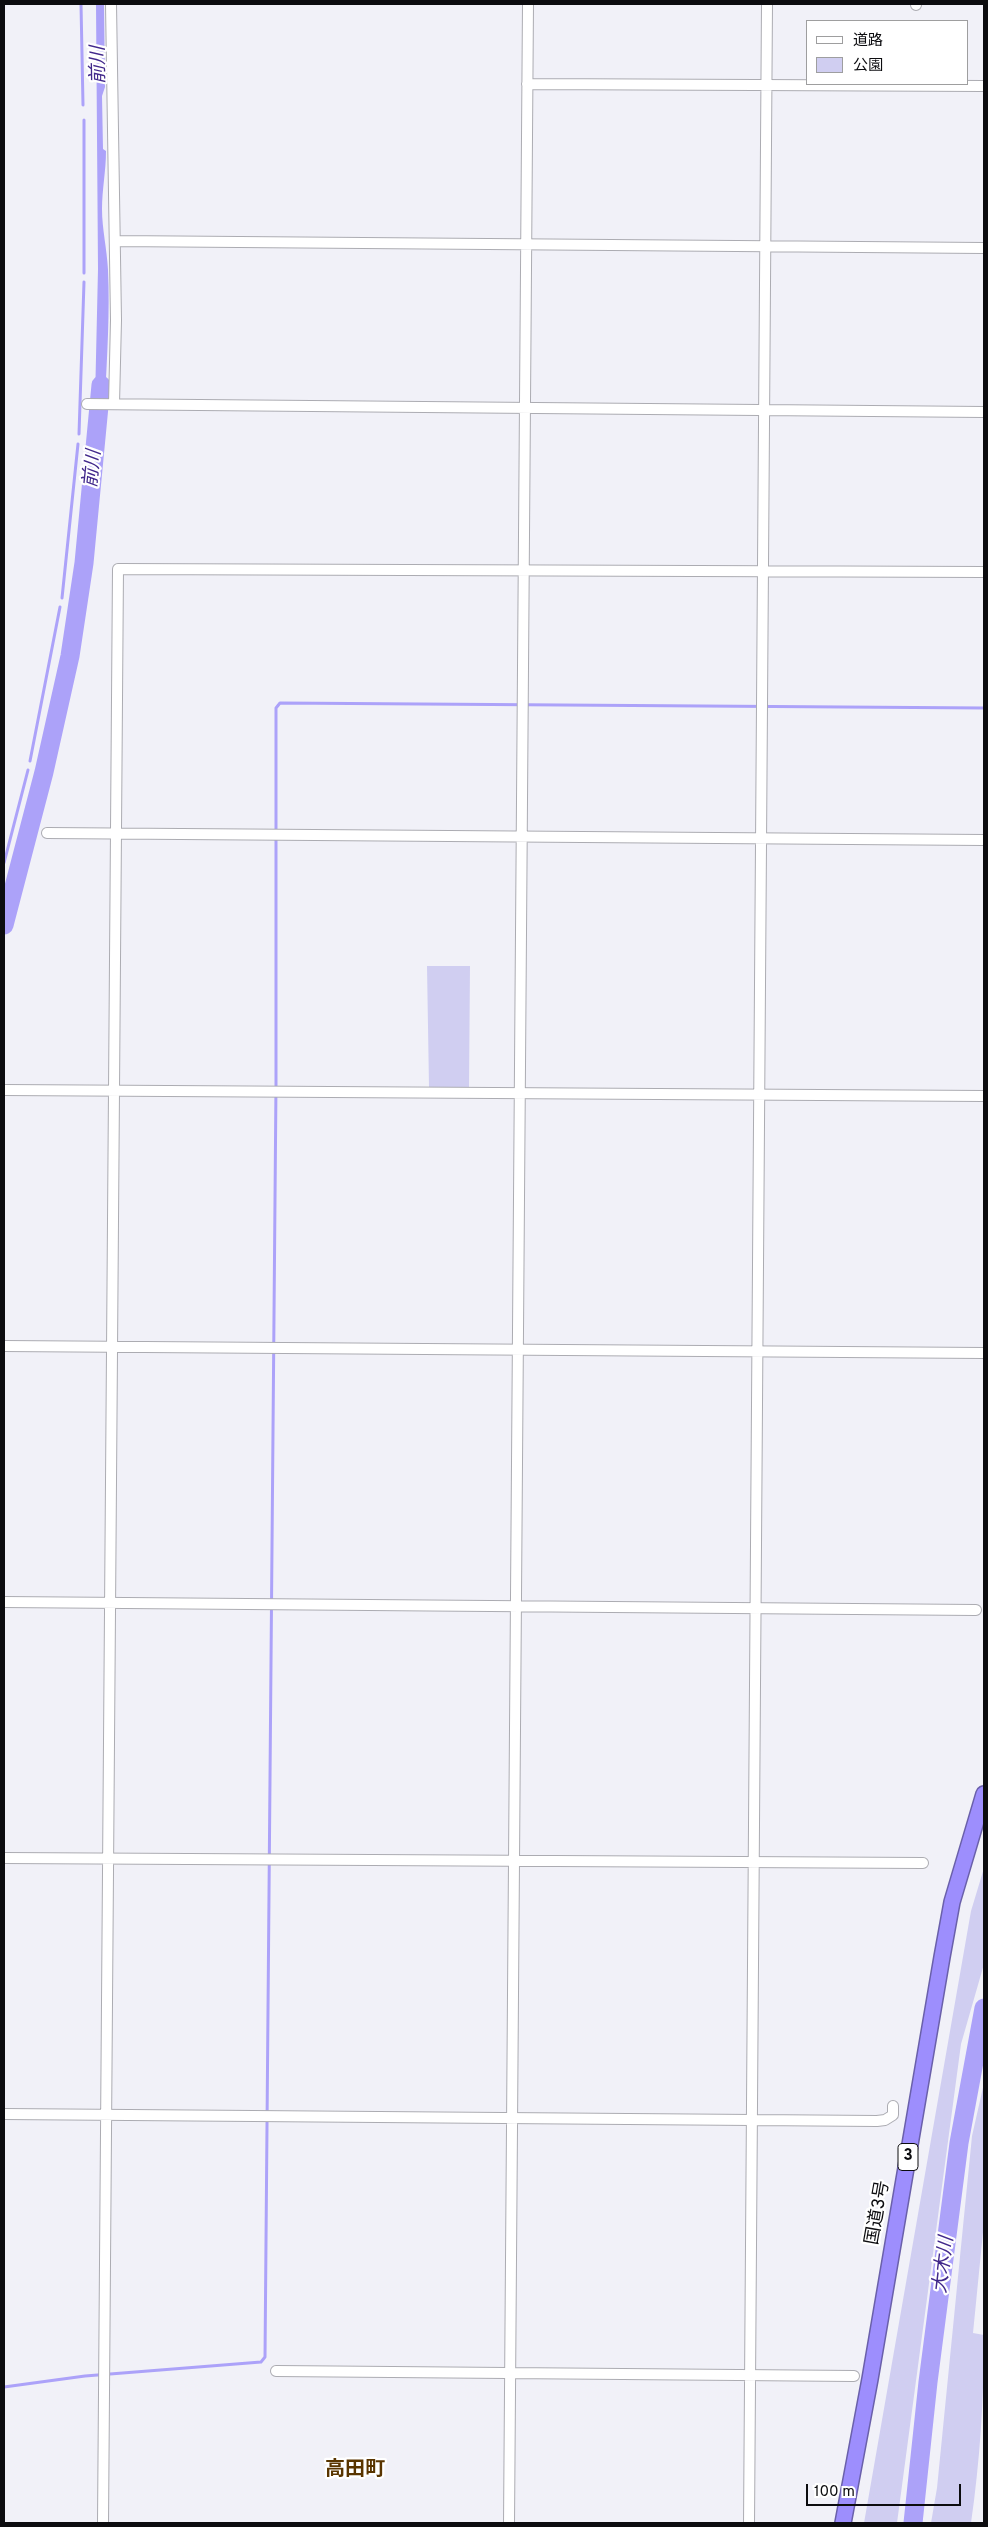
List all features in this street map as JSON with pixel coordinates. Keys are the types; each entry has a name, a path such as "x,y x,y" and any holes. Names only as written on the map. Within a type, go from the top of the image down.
{"highway":[{"name":"国道3号","path":"843,2523 870,2379 952,1902 984,1794"}],"street":[{"path":"111,4 116,320 113,404"},
{"path":"509,2523 528,4"},
{"path":"749,2523 767,4"},
{"path":"527,84 806,84"},
{"path":"875,85 984,86"},
{"path":"115,241 526,246 984,248"},
{"path":"88,404 984,412"},
{"path":"103,2523 118,569 984,572"},
{"path":"48,833 984,840"},
{"path":"4,1090 984,1096"},
{"path":"4,1346 984,1353"},
{"path":"4,1602 976,1610"},
{"path":"4,1858 923,1863"},
{"path":"4,2114 877,2121 886,2120 893,2114 893,2106"},
{"path":"276,2371 854,2376"}],"green space":[{"path":"427,966 470,966 469,1088 429,1087"},
{"path":"984,1868 984,1964 961,2044 897,2523 864,2523 971,1911"},
{"path":"984,2083 984,2222 973,2333 984,2335 981,2429 977,2476 971,2523 931,2523 937,2488 972,2136"}],"water":[{"path":"96,4 104,4 105,87 102,96 103,149 106,151 102,209 109,302 105,400 95,401 98,269"}],"waterway":[{"path":"81,4 83,105"},
{"path":"84,120 84,273"},
{"path":"79,434 84,282"},
{"name":"前川","path":"4,925 44,772 70,656 84,563 101,385"},
{"path":"62,598 78,444"},
{"path":"30,761 60,607"},
{"path":"4,2387 85,2376 261,2362 265,2357 276,1084 276,708 280,703 984,708"},
{"path":"4,863 28,770"},
{"name":"大木川","path":"913,2523 928,2382 959,2143 984,2008"}],"district":[{"name":"高田町","path":"355,2471"}]}
